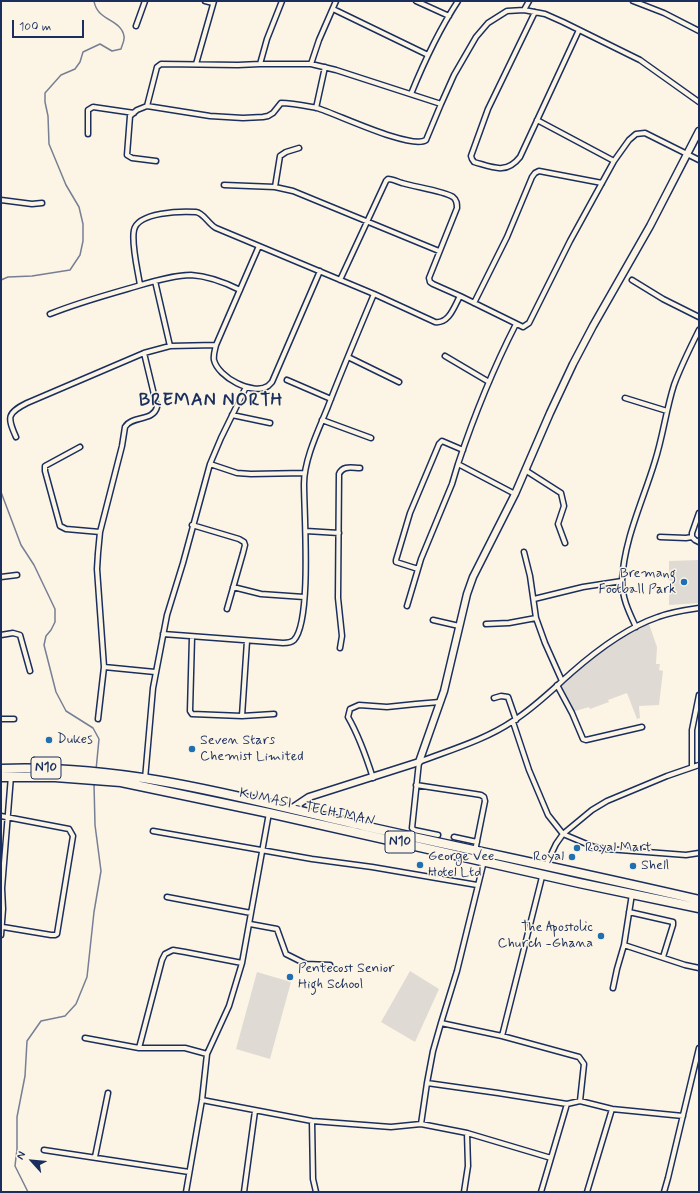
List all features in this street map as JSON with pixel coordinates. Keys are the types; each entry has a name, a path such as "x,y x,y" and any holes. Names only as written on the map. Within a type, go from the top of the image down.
{"highway":[{"name":"N10","path":"1,769 58,768 90,771 101,776 145,778 223,793 475,851 544,870 699,900"},
{"name":"KUMASI - TECHIMAN","path":"1,776 88,779 101,776 120,782 269,813 484,861 544,870 632,893 699,908"}],"street":[{"path":"136,26 145,1"},
{"path":"196,64 213,2 205,1"},
{"path":"260,64 267,39 282,1"},
{"path":"311,64 319,40 336,1"},
{"path":"416,1 448,16"},
{"path":"411,94 428,54 448,16 458,1"},
{"path":"524,10 528,1"},
{"path":"633,1 664,13 699,31"},
{"path":"333,9 428,54"},
{"path":"156,161 132,158 127,155 130,116 147,106 194,114 243,118 268,116 273,113 282,103 316,108 370,129 423,142 426,140 440,104 466,53 476,37 488,23 507,11 524,10 545,14 579,30 640,60 699,102"},
{"path":"535,12 488,109 471,156 474,162 502,169 516,163 579,30"},
{"path":"147,106 159,65 161,64 311,64 325,67 440,104"},
{"path":"316,108 325,67"},
{"path":"88,134 88,110 90,108 93,107 134,113"},
{"path":"537,120 614,161"},
{"path":"438,836 414,830 412,828 419,762 450,668 467,594 473,577 515,494 573,364 650,226 699,132"},
{"path":"340,280 388,179 390,179 445,194 454,198 458,203 429,278 430,282 523,327 529,323 570,241 614,161 629,140 636,134 645,133 699,160"},
{"path":"275,187 280,156 286,152 299,148"},
{"path":"474,303 507,238 532,177 536,172 539,171 602,183"},
{"path":"224,185 275,187 293,191 439,251"},
{"path":"1,200 32,204 42,203"},
{"path":"140,285 134,240 134,230 136,226 151,216 171,213 200,213 209,224 216,228 374,294 435,322 441,323 446,320 460,296"},
{"path":"260,246 216,345 214,354 216,366 224,375 234,382 246,387 260,389 267,387 272,382 320,271"},
{"path":"50,314 79,303 140,285 190,275 207,277 240,290"},
{"path":"632,280 663,299 699,317"},
{"path":"155,281 170,346"},
{"path":"163,634 282,643 289,643 294,640 298,632 302,613 306,578 305,473 322,420 374,294"},
{"path":"407,606 418,569 452,484 463,450 489,382 516,324"},
{"path":"636,627 627,608 623,593 622,581 630,534 656,460 667,411 675,384 699,330"},
{"path":"16,437 10,423 10,419 12,412 16,409 144,353 170,346 216,345"},
{"path":"98,719 104,667 97,569 100,532 122,446 125,427 132,421 156,412 157,407 144,353"},
{"path":"445,356 489,382"},
{"path":"348,357 399,382"},
{"path":"287,380 331,399"},
{"path":"143,786 155,672 167,615 210,464 220,438 246,387"},
{"path":"626,398 667,411"},
{"path":"232,415 270,423"},
{"path":"322,420 371,438"},
{"path":"418,569 396,562 410,512 439,444 442,441 463,450"},
{"path":"80,447 45,466 45,471 60,526 66,530 100,532"},
{"path":"210,464 237,473 305,473"},
{"path":"458,464 515,494"},
{"path":"340,648 342,636 338,598 339,474 344,467 360,468"},
{"path":"525,470 561,493 564,506 558,524 565,544"},
{"path":"692,537 699,513"},
{"path":"192,525 239,539 244,542 245,545 243,553 227,609"},
{"path":"306,531 339,533"},
{"path":"660,537 692,537 699,542"},
{"path":"524,552 534,599 536,618 545,643 562,681"},
{"path":"1,577 17,575"},
{"path":"534,599 583,587 622,581"},
{"path":"233,587 261,594 304,597"},
{"path":"291,809 309,797 373,778 419,762 472,741 514,721 599,651 636,627 657,617 679,611 699,608"},
{"path":"486,624 514,622 536,618"},
{"path":"433,620 459,626"},
{"path":"1,635 13,633 20,635 30,671"},
{"path":"192,637 190,711 196,715 242,716 274,714"},
{"path":"242,716 247,641"},
{"path":"104,667 155,672"},
{"path":"557,685 572,713 583,739 586,740 642,726"},
{"path":"692,767 692,730 699,695"},
{"path":"494,698 505,696 508,697 529,770 548,815 563,834 580,842 607,849 686,855 699,853"},
{"path":"373,778 365,753 348,717 350,709 359,705 387,707 440,702"},
{"path":"1,719 14,719"},
{"path":"502,1036 544,870 556,844 563,834 592,810 608,801 667,776 699,765"},
{"path":"1,935 3,927 2,888 11,776"},
{"path":"416,785 481,795 484,797 475,851"},
{"path":"186,1192 202,1100 208,1054 229,1006 242,963 269,813"},
{"path":"1,816 69,829 73,836 57,934 51,935 3,927"},
{"path":"153,831 312,859 372,867 477,885"},
{"path":"454,837 477,842"},
{"path":"421,1124 427,1084 441,1023 457,971 484,861"},
{"path":"613,988 624,945 632,893"},
{"path":"167,897 252,913"},
{"path":"629,912 672,922 673,925 663,957"},
{"path":"250,924 277,929 286,954 306,964 330,965"},
{"path":"624,945 685,965 699,968"},
{"path":"139,1048 162,960 165,954 173,950 242,963"},
{"path":"441,1023 502,1036 579,1057 584,1064 580,1101"},
{"path":"85,1038 139,1048 185,1048 208,1054"},
{"path":"664,1192 699,1048"},
{"path":"427,1084 568,1104 580,1101 612,1109 683,1116"},
{"path":"95,1157 108,1093"},
{"path":"202,1100 312,1122 391,1127 421,1124 467,1133 551,1158"},
{"path":"540,1192 568,1104"},
{"path":"587,1192 612,1109"},
{"path":"244,1192 255,1111"},
{"path":"312,1122 313,1179 316,1192"},
{"path":"464,1192 468,1166 467,1133"},
{"path":"44,1150 189,1172"}],"shaded area":[{"name":"Bremang Football Park","path":"699,560 699,603 669,605 669,561"},
{"path":"649,624 657,647 656,664 660,664 659,670 663,671 659,705 639,706 640,718 637,719 627,693 590,709 589,707 572,712 560,686 618,640"},
{"path":"410,971 439,989 415,1042 381,1022"},
{"path":"257,972 291,982 270,1059 236,1049"}],"waterway":[{"path":"1,280 8,277 32,276 70,270 80,255 83,241 83,224 79,207 66,185 49,144 45,93 61,75 75,69 80,62 83,52 100,44 112,51 121,49 124,41 122,30 100,13 96,8 94,1"},
{"path":"1,492 21,545 34,565 55,609 55,622 46,636 44,645 56,692 66,711 93,728 99,739 96,770"},
{"path":"28,1192 15,1166 17,1149 17,1117 25,1076 27,1041 41,1021 65,1016 76,1004 87,977 94,912 101,871 95,825 94,784"}],"place":[{"name":"Bremang Football Park","path":"684,582"},
{"name":"Dukes","path":"49,740"},
{"name":"Seven Stars Chemist Limited","path":"192,749"},
{"name":"Royal Mart","path":"577,848"},
{"name":"Royal","path":"572,857"},
{"name":"George Vee Hotel Ltd","path":"420,865"},
{"name":"Shell","path":"633,866"},
{"name":"The Apostolic Church -Ghana","path":"601,936"},
{"name":"Pentecost Senior High School","path":"290,977"}],"district":[{"name":"BREMAN NORTH","path":"211,401"}]}
